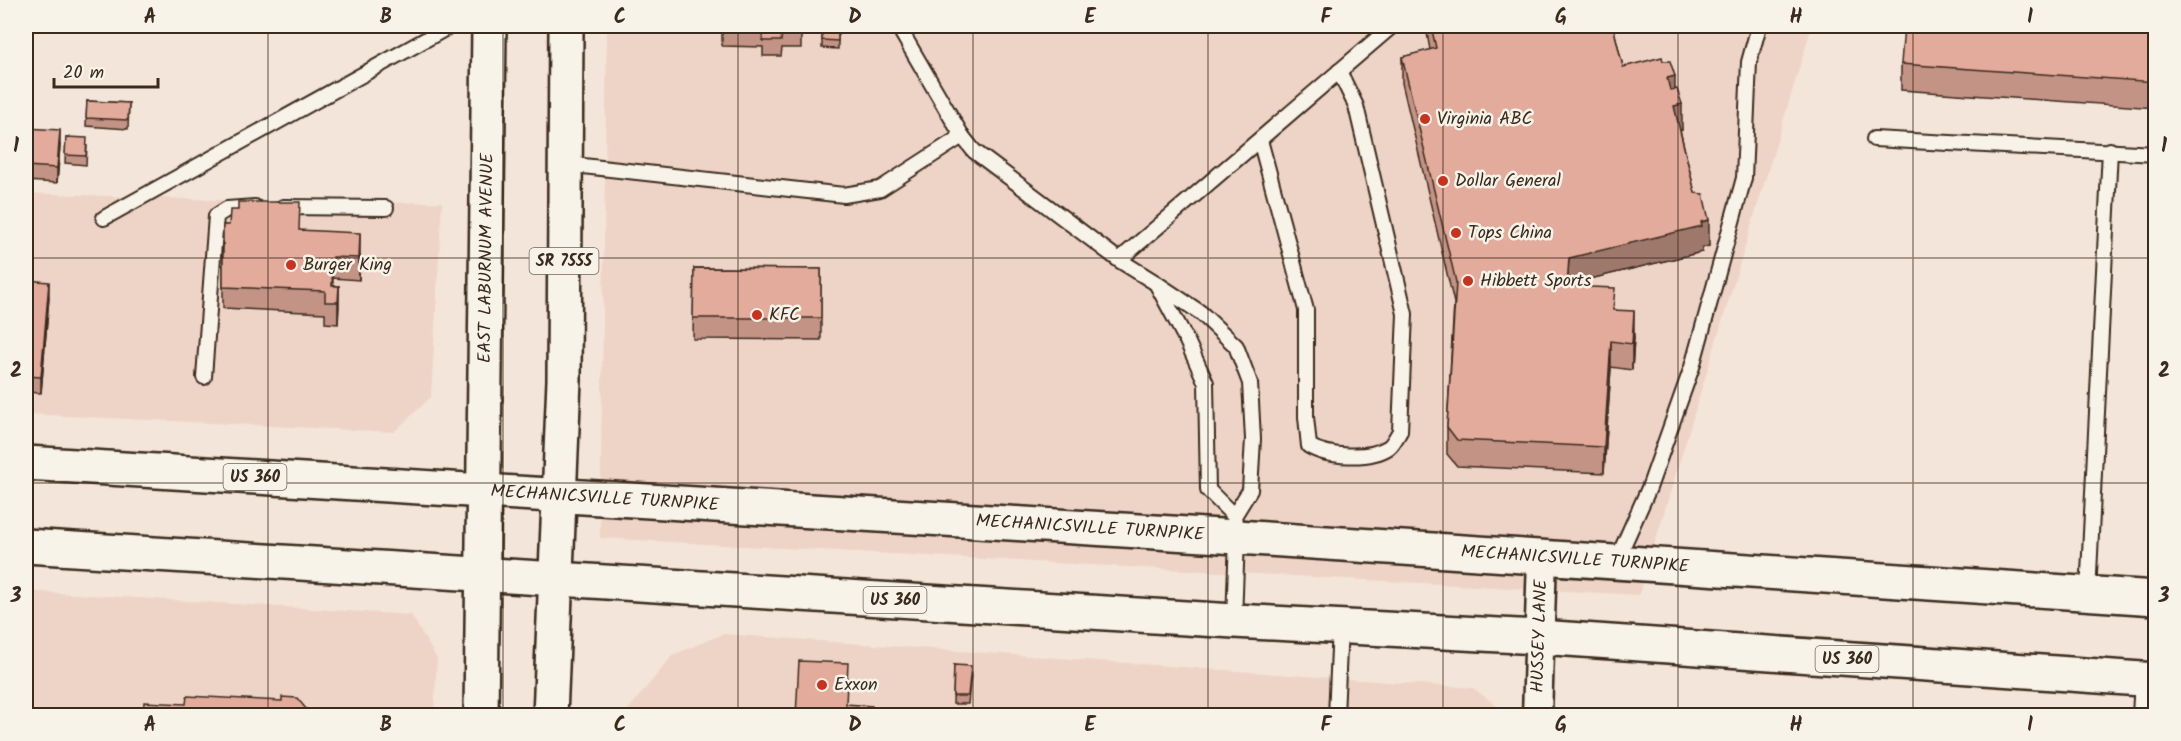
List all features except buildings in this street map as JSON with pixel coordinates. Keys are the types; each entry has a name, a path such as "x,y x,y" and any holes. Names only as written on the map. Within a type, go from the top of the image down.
{"main road":[{"name":"EAST LABURNUM AVENUE","path":"484,574 489,26"},
{"name":"SR 7555","path":"560,496 564,380 566,26"},
{"name":"MECHANICSVILLE TURNPIKE","path":"26,463 560,496 1236,527 1542,557 2156,598"},
{"path":"550,716 560,496"},
{"name":"US 360","path":"26,546 1234,621 1539,637 2149,680"},
{"path":"481,716 484,574"}],"street":[{"name":"HUSSEY LANE","path":"1537,716 1542,557"}],"lane":[{"path":"104,218 450,26"},
{"path":"898,26 962,136 974,151 1119,260 1201,313 1236,346 1250,383 1253,439 1250,490 1236,527 1234,621"},
{"path":"1119,260 1392,26"},
{"path":"1616,562 1649,488 1692,367 1744,178 1749,62 1759,26"},
{"path":"1260,140 1306,310 1306,417 1309,446 1321,453 1368,455 1390,447 1400,432 1405,314 1356,106 1339,71"},
{"path":"565,164 844,195 880,189 962,136"},
{"path":"1874,139 2156,154"},
{"path":"2088,594 2110,150"},
{"path":"204,377 216,216 228,209 239,207 386,208"},
{"path":"1156,283 1206,383 1208,490 1236,527"},
{"path":"1336,716 1340,626"},
{"path":"2140,716 2149,680"}],"shaded area":[{"path":"607,26 1812,26 1639,595 600,538"},
{"path":"26,193 324,204 442,202 431,397 394,432 26,414"},
{"path":"26,591 411,615 437,659 434,715 26,715"},
{"path":"723,634 1473,688 1501,709 1500,716 623,716 673,655"}],"place":[{"name":"Virginia ABC","path":"1425,119"},
{"name":"Dollar General","path":"1443,181"},
{"name":"Tops China","path":"1456,233"},
{"name":"Burger King","path":"291,265"},
{"name":"Hibbett Sports","path":"1468,281"},
{"name":"KFC","path":"757,315"},
{"name":"Exxon","path":"822,685"}]}
